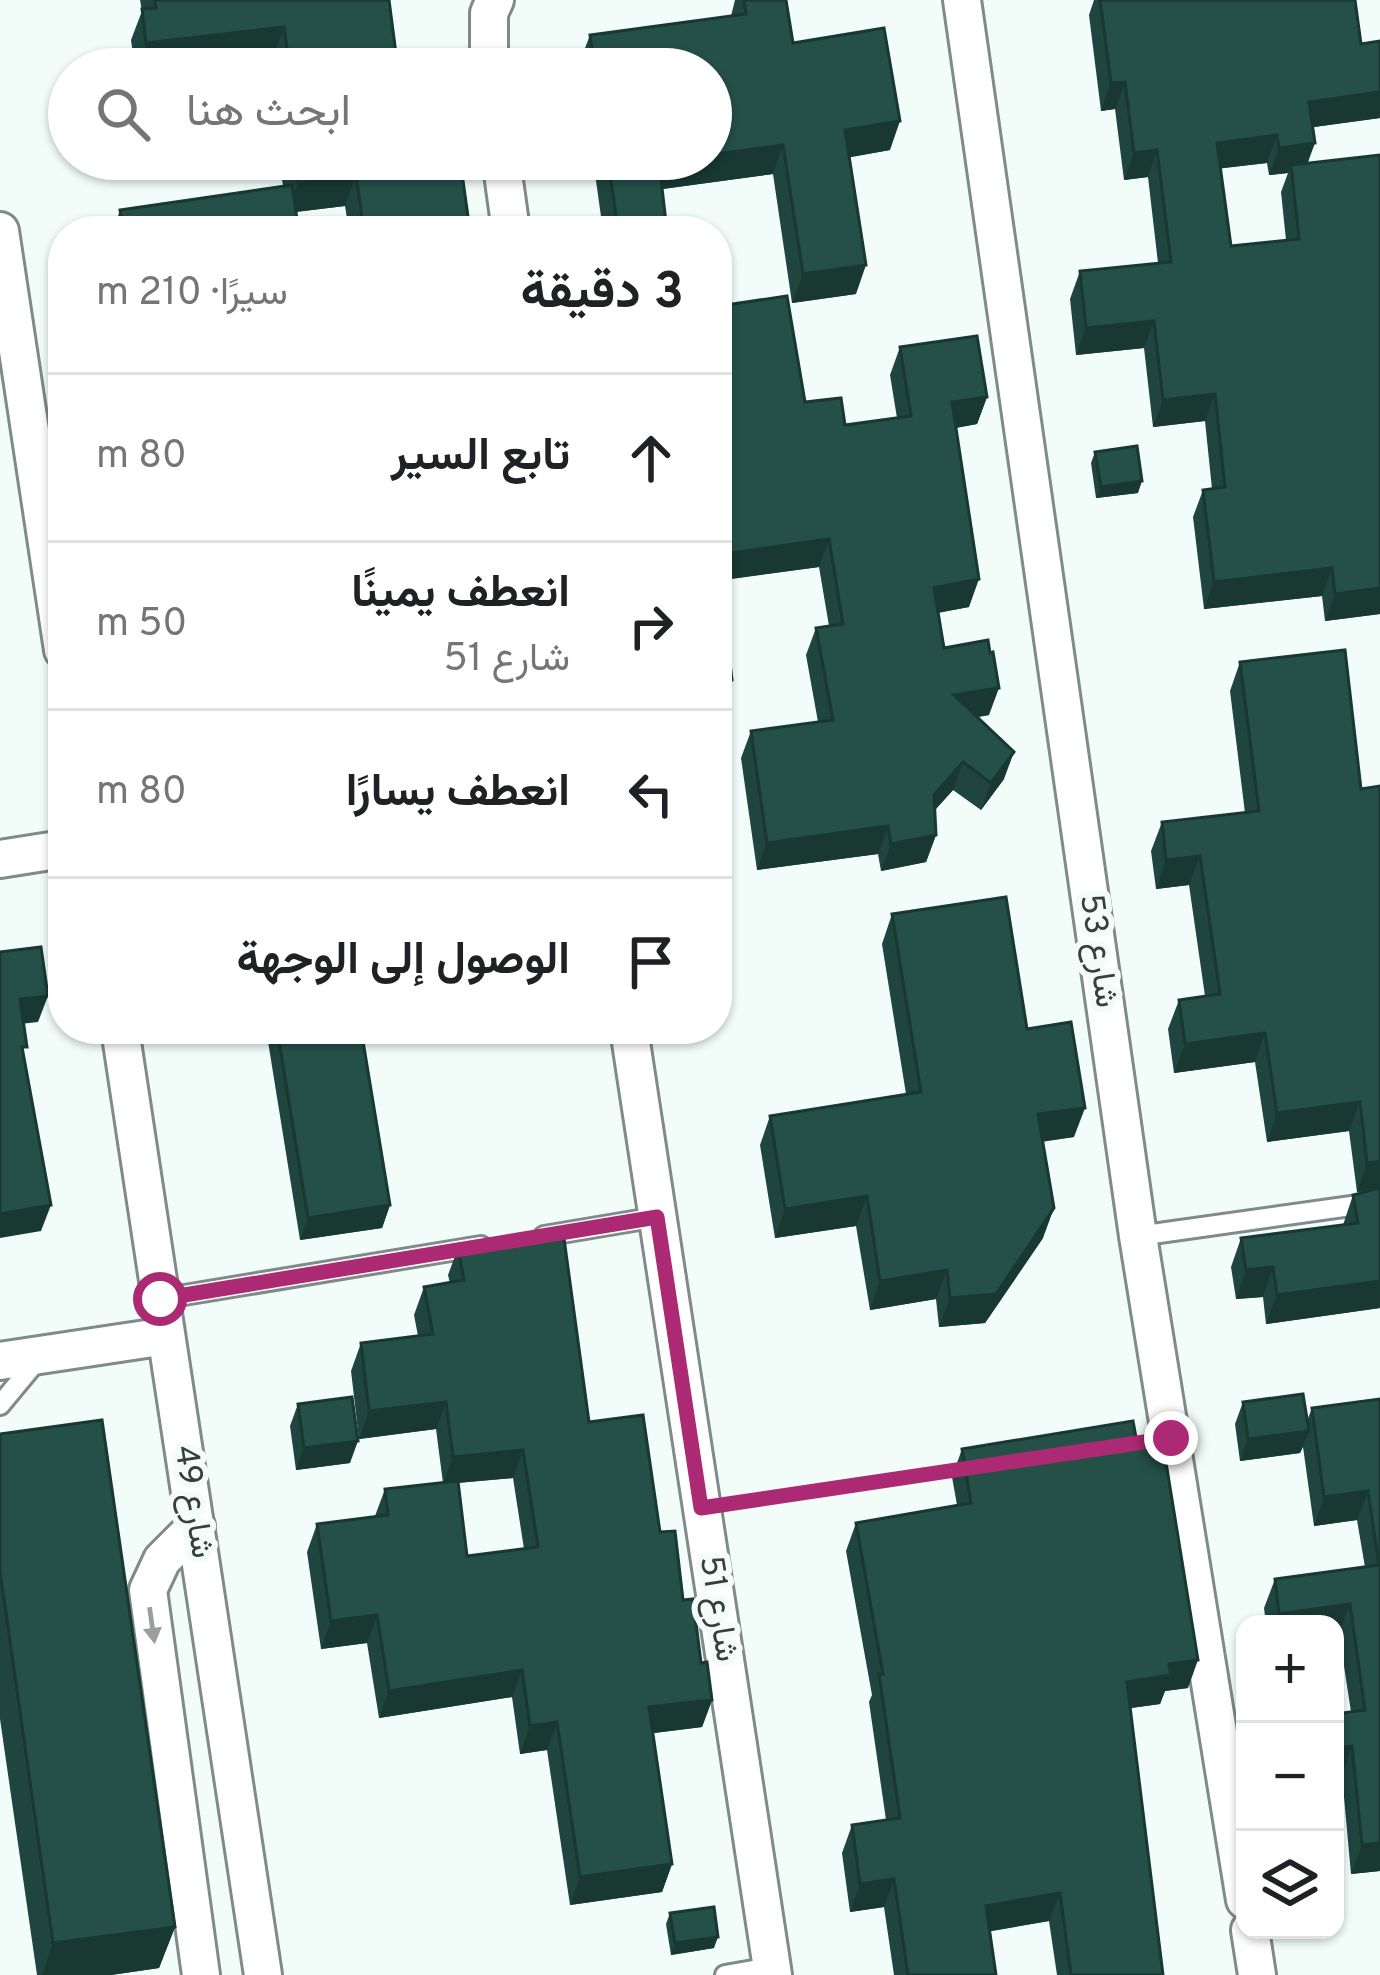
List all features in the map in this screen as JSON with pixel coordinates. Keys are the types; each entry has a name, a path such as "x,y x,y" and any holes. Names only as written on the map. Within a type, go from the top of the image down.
{"street":[{"path":"489,48 489,13 495,0"},
{"name":"شارع 53","path":"962,0 1138,1236 1236,1844"},
{"path":"504,180 509,216"},
{"path":"0,231 21,419 48,515"},
{"path":"0,859 48,851"},
{"name":"شارع 49","path":"122,1044 263,1975"},
{"name":"شارع 51","path":"630,1044 772,1971"},
{"path":"0,1361 166,1336"},
{"path":"196,1526 162,1560 148,1590 201,1975"},
{"path":"1251,1939 1257,1975"}],"lane":[{"path":"1138,1236 1380,1202"},
{"path":"516,1240 657,1217"},
{"path":"160,1299 493,1244"},
{"path":"0,1405 42,1355"},
{"path":"725,1975 772,1971"}],"path":[{"path":"701,1508 983,1466"}],"building":[{"path":"155,0 389,0 395,48 287,48 284,27 146,43 142,9 156,8"},
{"path":"744,0 786,0 793,43 884,28 900,121 845,130 866,265 803,274 783,145 732,152 732,48 592,48 590,35 746,14"},
{"path":"1100,0 1355,0 1361,44 1380,41 1380,92 1309,102 1315,143 1279,148 1277,135 1217,143 1231,246 1299,239 1291,165 1380,155 1380,588 1335,594 1332,568 1214,582 1203,490 1225,487 1215,394 1163,400 1154,321 1086,328 1080,271 1171,262 1157,150 1134,153 1125,82 1111,83"},
{"path":"357,180 463,180 468,216 362,216"},
{"path":"611,180 661,180 665,216 616,216"},
{"path":"292,185 297,216 121,216 120,210"},
{"path":"787,296 805,402 841,398 845,425 911,416 900,347 977,336 987,397 952,402 979,579 934,588 944,648 988,640 993,652 999,688 954,695 1014,752 991,783 963,762 934,795 936,835 891,844 888,826 767,843 751,731 833,720 816,628 843,624 829,539 732,553 732,304"},
{"path":"1137,446 1142,481 1101,487 1095,452"},
{"path":"1345,650 1361,789 1380,786 1380,1161 1367,1163 1360,1102 1277,1113 1265,1033 1185,1044 1179,1000 1220,994 1200,856 1166,860 1162,822 1259,811 1240,662"},
{"path":"1006,897 1027,1029 1071,1022 1085,1108 1038,1114 1054,1208 996,1294 950,1298 947,1270 880,1281 867,1196 785,1209 770,1116 921,1092 892,914"},
{"path":"41,947 48,996 20,999 27,1047 22,1047 51,1205 0,1214 0,952"},
{"path":"279,1044 363,1044 390,1205 308,1218"},
{"path":"1380,1188 1380,1281 1277,1295 1273,1267 1246,1270 1241,1238 1358,1223 1353,1195"},
{"path":"563,1231 589,1422 643,1415 660,1532 675,1531 683,1600 693,1599 701,1663 707,1662 712,1700 649,1707 672,1864 580,1877 557,1722 530,1726 522,1670 389,1691 377,1615 331,1621 317,1524 388,1515 385,1489 458,1481 467,1556 538,1547 523,1450 453,1457 446,1402 369,1411 361,1343 433,1334 424,1287 464,1280 458,1248"},
{"path":"1303,1394 1309,1431 1248,1439 1243,1402"},
{"path":"352,1397 358,1441 304,1448 298,1404"},
{"path":"1380,1399 1380,1843 1362,1845 1352,1746 1344,1747 1344,1713 1365,1710 1350,1604 1279,1614 1275,1579 1379,1565 1368,1491 1324,1497 1312,1408"},
{"path":"102,1420 175,1927 53,1943 0,1571 0,1434"},
{"path":"1133,1421 1138,1448 1163,1444 1198,1660 1169,1664 1171,1675 1127,1682 1163,1975 1071,1975 1060,1893 986,1906 996,1975 908,1975 894,1879 860,1884 852,1825 900,1818 879,1674 883,1674 856,1523 971,1503 962,1449"},
{"path":"714,1907 718,1937 675,1943 670,1913"}],"route":[{"path":"160,1299 657,1217 701,1508 1171,1438"}]}
